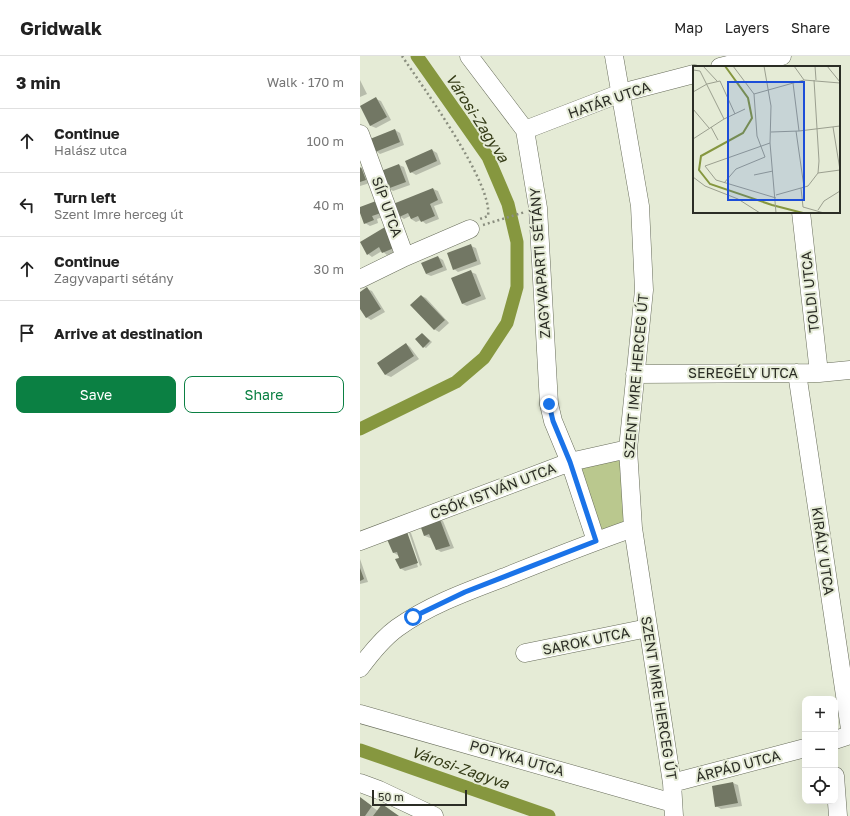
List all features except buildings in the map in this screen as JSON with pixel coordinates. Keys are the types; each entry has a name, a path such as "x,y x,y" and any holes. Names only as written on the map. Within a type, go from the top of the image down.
{"street":[{"name":"ZAGYVAPARTI SÉTÁNY","path":"469,56 525,130 538,208 549,404 553,421 570,462"},
{"name":"SZENT IMRE HERCEG ÚT","path":"614,56 640,206 644,290 628,449 633,528 672,783 674,809"},
{"path":"724,66 744,61 781,56 782,66"},
{"name":"HATÁR UTCA","path":"525,130 621,93 693,74"},
{"name":"SÍP UTCA","path":"360,134 405,257"},
{"name":"TOLDI UTCA","path":"801,213 819,373"},
{"path":"360,279 405,257 470,229"},
{"name":"SEREGÉLY UTCA","path":"635,374 819,373 850,370"},
{"name":"KIRÁLY UTCA","path":"797,373 850,728"},
{"name":"CSÓK ISTVÁN UTCA","path":"360,541 570,462 628,449"},
{"path":"570,462 596,541"},
{"path":"360,668 376,647 396,629 413,617 465,592 633,528"},
{"name":"SAROK UTCA","path":"525,653 648,628"},
{"name":"POTYKA UTCA","path":"360,714 674,809"},
{"path":"838,739 850,735"},
{"name":"ÁRPÁD UTCA","path":"672,783 802,749"},
{"path":"360,783 379,790 434,816"},
{"path":"837,804 838,816"}],"path":[{"path":"402,56 457,138 479,181 489,209"},
{"path":"470,229 538,208"}],"green space":[{"path":"628,449 633,528 596,541 570,462"}],"waterway":[{"name":"Városi-Zagyva","path":"360,429 456,382 484,358 507,323 517,287 517,242 508,204 488,157 417,56"},
{"name":"Városi-Zagyva","path":"360,750 549,816"}],"route":[{"path":"413,617 465,592 596,541 570,462 553,421 549,404"}]}
